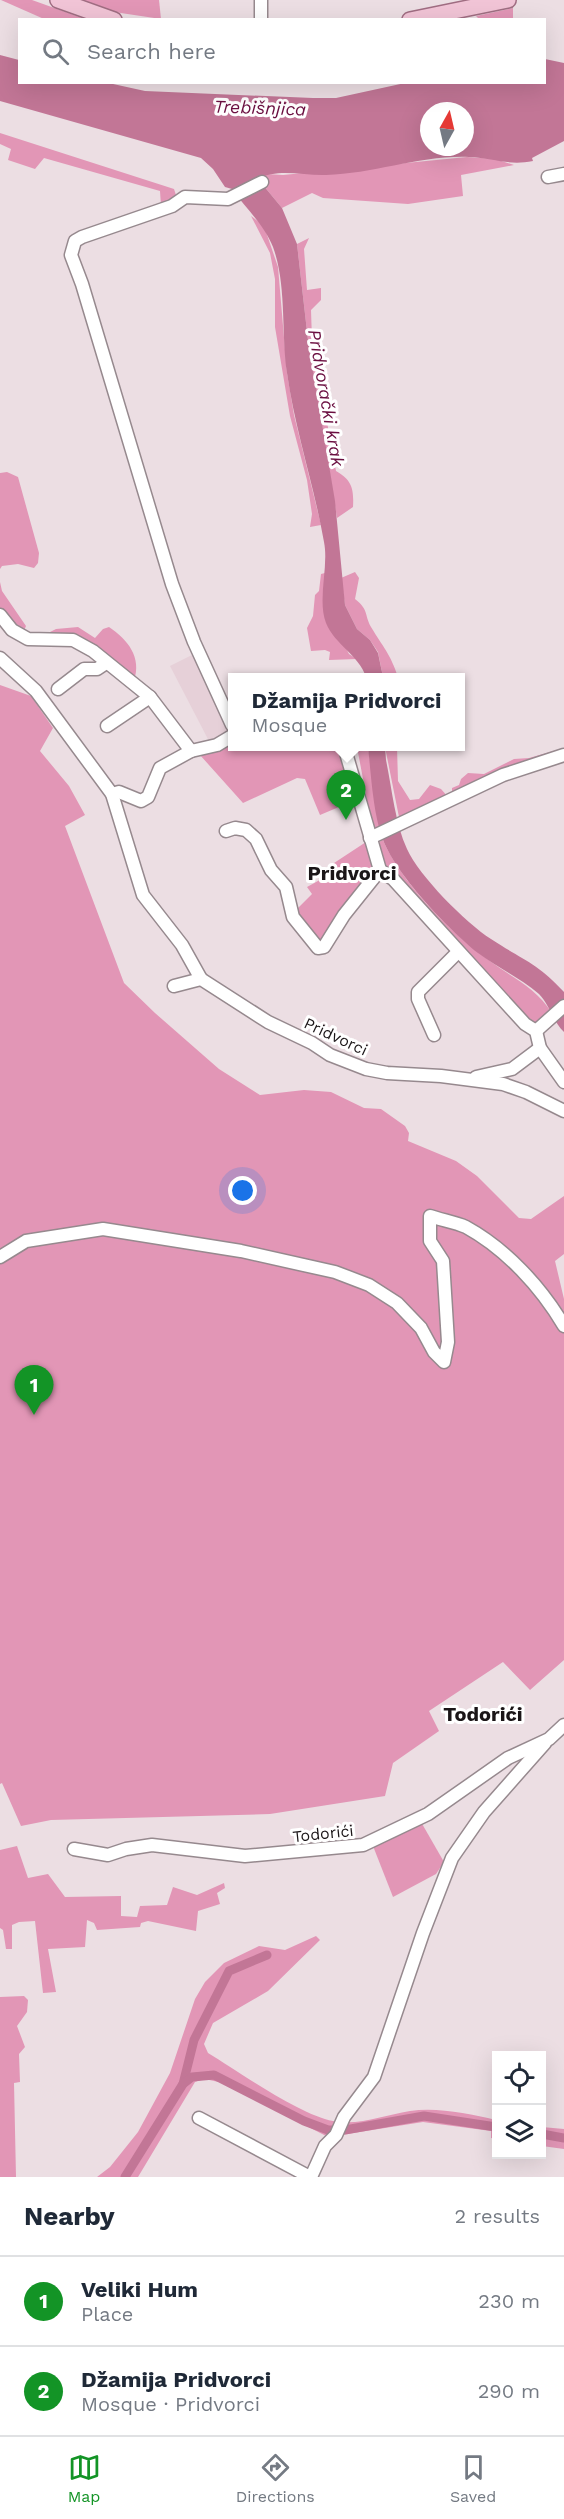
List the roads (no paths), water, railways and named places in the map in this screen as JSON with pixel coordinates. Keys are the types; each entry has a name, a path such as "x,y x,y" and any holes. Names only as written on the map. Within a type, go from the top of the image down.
{"main road":[{"path":"58,0 108,18"},
{"path":"420,18 508,0"}],"street":[{"path":"261,0 261,18"},
{"path":"548,177 564,174"},
{"path":"228,716 194,642 169,574 82,284 71,255 75,241 82,237 172,206 185,197 228,199 262,182"},
{"path":"0,615 12,630 28,639 73,640 82,644 150,697 191,751"},
{"path":"0,658 36,691 112,794 143,895 182,945 201,979 174,986"},
{"path":"58,689 84,669 97,669 106,663"},
{"path":"107,726 150,697"},
{"path":"112,794 119,792 141,801 148,797 160,768 167,762 178,760 191,751 216,745 228,738"},
{"path":"345,751 375,836 380,870 393,879 525,1024 536,1031 540,1048 564,1082"},
{"path":"375,836 503,775 564,755"},
{"path":"226,831 236,828 246,830 256,839 271,870 286,886 293,917 318,948 324,947 344,915 380,870"},
{"path":"434,1035 418,999 418,992 458,952"},
{"name":"Pridvorci","path":"201,979 268,1022 312,1043 330,1055 387,1073 472,1078 526,1092 564,1111"},
{"path":"536,1031 564,1006"},
{"path":"472,1078 512,1069 540,1048"},
{"path":"0,1257 26,1241 103,1229 241,1251 335,1272 369,1284 397,1303 421,1328 434,1352 444,1362 448,1342 444,1272 443,1262 430,1241 430,1216 465,1227 507,1255 555,1310 564,1326"},
{"name":"Todorići","path":"310,2177 325,2146 374,2077 423,1933 452,1858 484,1812 564,1725"},
{"name":"Todorići","path":"74,1849 108,1855 126,1849 152,1845 245,1856 363,1845 428,1814 508,1758 549,1739"},
{"path":"199,2118 310,2177"}],"water":[{"name":"Trebišnjica","path":"0,55 18,60 18,84 113,84 145,91 313,98 336,98 400,84 546,84 546,59 564,63 564,141 532,158 533,161 516,163 451,157 344,174 282,173 258,179 282,208 297,244 308,340 335,501 345,605 357,629 370,640 378,653 382,673 364,673 358,662 335,638 326,623 323,604 324,542 290,394 285,358 282,293 277,262 265,231 232,189 225,187 213,169 201,158 0,101"},
{"path":"368,751 385,751 397,817 403,839 413,860 432,885 469,922 537,968 564,992 564,1032 539,994 478,953 423,900 388,851 376,816"}],"waterway":[{"path":"183,2084 194,2040 229,1971 267,1955"},
{"path":"125,2177 183,2084 192,2077 214,2075 304,2121 328,2130 345,2130 424,2116 492,2126"},
{"path":"546,2135 564,2138"}],"place":[{"name":"Džamija Pridvorci","path":"346,820"},
{"name":"Veliki Hum","path":"34,1415"}],"district":[{"name":"Pridvorci","path":"352,873"},
{"name":"Todorići","path":"483,1714"}],"water label":[{"name":"Pridvorački krak","path":"326,398"}]}
